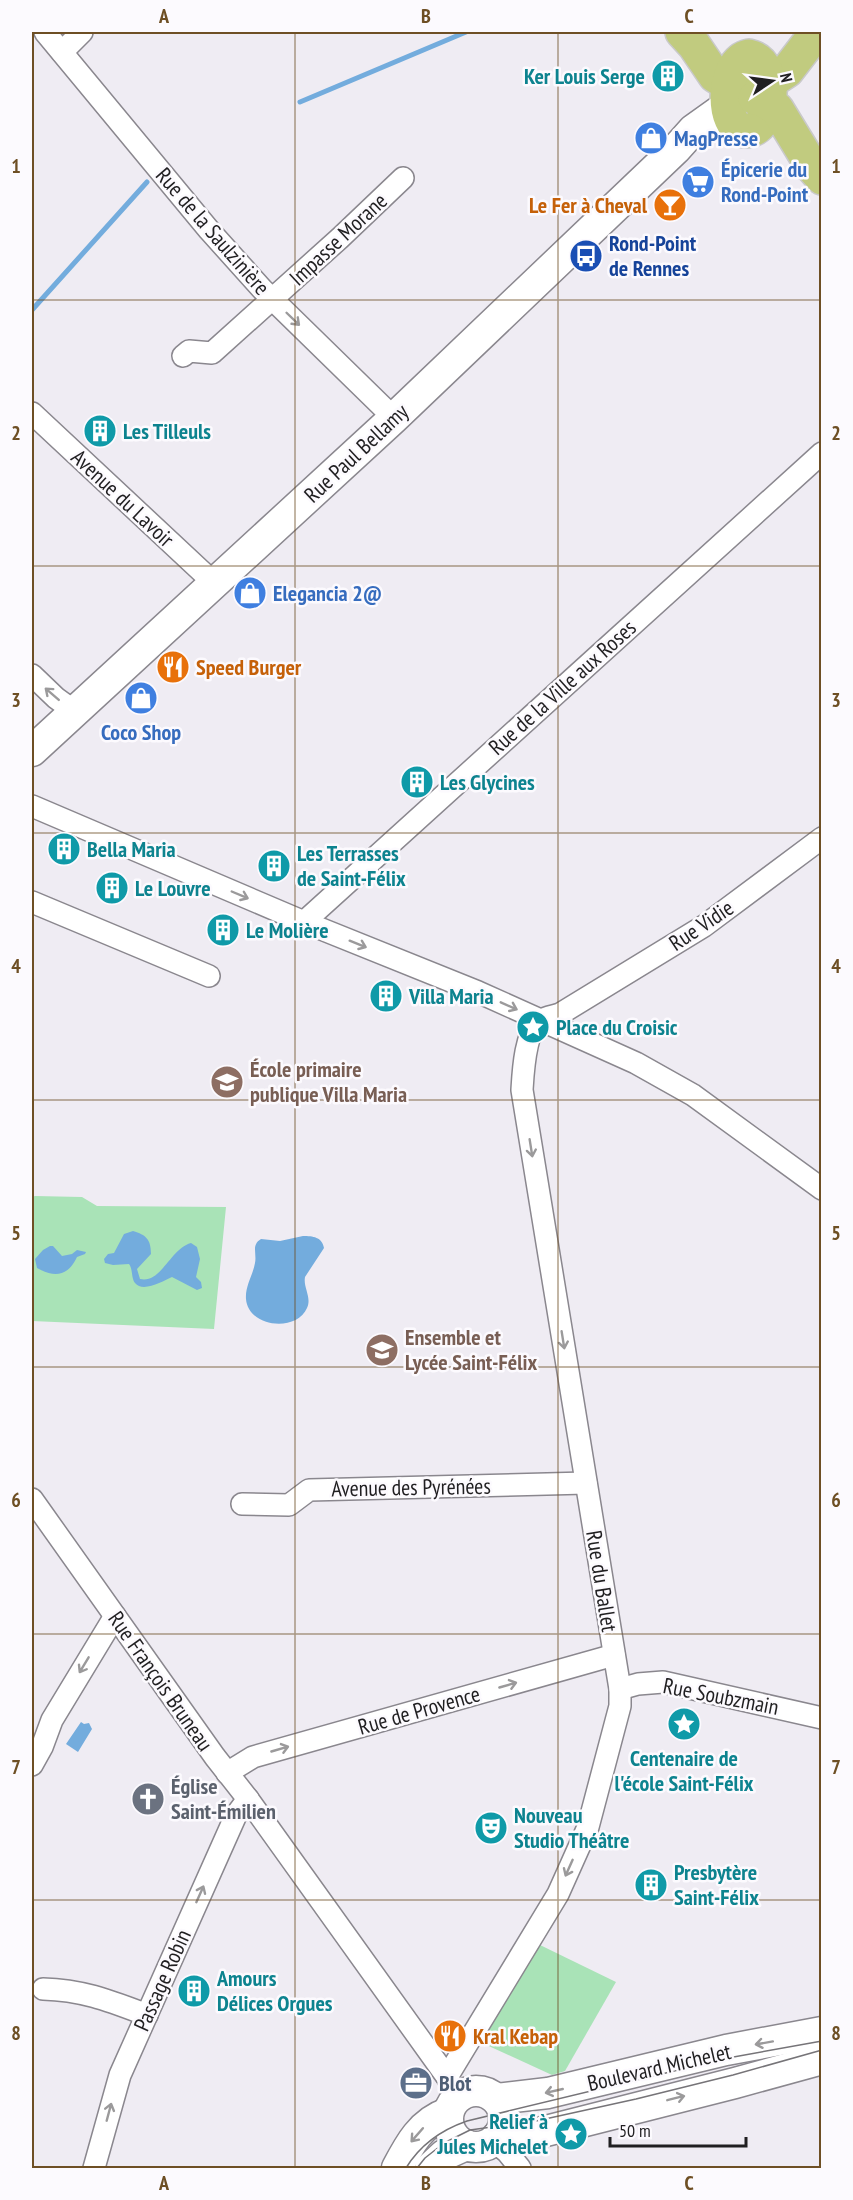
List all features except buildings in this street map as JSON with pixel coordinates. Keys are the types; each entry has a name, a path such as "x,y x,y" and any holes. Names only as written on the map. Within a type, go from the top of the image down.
{"main road":[{"path":"681,32 694,45 715,76 749,94"},
{"path":"699,32 749,94 771,137 817,173"},
{"path":"749,94 775,54 815,32"},
{"name":"Rue Paul Bellamy","path":"32,751 394,418 676,149 693,130 749,94"},
{"name":"Boulevard Michelet","path":"497,2099 548,2093 726,2050 822,2032"},
{"name":"Boulevard Michelet","path":"486,2141 538,2133 822,2059"},
{"path":"397,2169 412,2140 435,2118 451,2096 468,2091 480,2091 497,2099 502,2107 503,2129 486,2141 444,2155 430,2169"},
{"path":"451,2096 448,2123 452,2134 486,2141"}],"street":[{"name":"Rue de la Saulzinière","path":"45,32 209,230 272,300 394,418"},
{"path":"62,52 82,32"},
{"name":"Impasse Morane","path":"183,356 189,351 212,353 403,178"},
{"name":"Avenue du Lavoir","path":"32,413 214,584"},
{"name":"Rue de la Ville aux Roses","path":"304,922 822,453"},
{"path":"32,675 56,698 74,711"},
{"path":"32,806 304,922 478,992 666,1078 741,1129 822,1189"},
{"name":"Rue Vidie","path":"541,1020 560,1014 576,1005 704,926 822,838"},
{"path":"32,902 209,976"},
{"name":"Rue du Ballet","path":"451,2096 558,1894 584,1837 620,1706 620,1689 522,1090 527,1049 534,1028 541,1020"},
{"name":"Avenue des Pyrénées","path":"242,1504 289,1505 309,1490 586,1483"},
{"name":"Rue François Bruneau","path":"32,1499 227,1773 248,1799 451,2096"},
{"path":"32,1765 42,1747 52,1720 115,1616"},
{"name":"Rue de Provence","path":"227,1773 253,1757 614,1655"},
{"name":"Rue Soubzmain","path":"620,1689 638,1684 663,1682 822,1718"},
{"name":"Passage Robin","path":"94,2169 117,2085 236,1815 248,1799"},
{"path":"43,1989 69,1989 101,1997 147,2015"},
{"path":"486,2141 507,2152 520,2169"}],"green space":[{"path":"32,1197 82,1197 97,1206 226,1207 214,1329 32,1321"},
{"path":"540,1945 616,1982 565,2071 552,2075 480,2042"}],"water":[{"path":"133,1231 147,1238 151,1249 151,1254 137,1269 140,1279 154,1276 177,1252 191,1243 197,1247 200,1259 196,1277 201,1282 202,1288 197,1290 172,1277 148,1287 139,1286 134,1281 129,1264 105,1263 104,1259 108,1254 114,1253 124,1234"},
{"path":"303,1236 316,1238 321,1241 324,1248 305,1277 309,1300 307,1308 301,1316 283,1324 263,1321 255,1316 246,1299 255,1263 256,1244 261,1239 280,1241"},
{"path":"53,1246 62,1256 72,1254 77,1250 86,1252 77,1257 65,1271 55,1274 37,1268 35,1259"},
{"path":"81,1722 89,1723 92,1729 78,1752 66,1744"}],"waterway":[{"path":"300,102 466,32"},
{"path":"32,310 147,182"}],"tram line":[{"path":"406,2168 432,2139 467,2121 728,2058 822,2041"},
{"path":"417,2168 425,2158 444,2143 470,2130 536,2121 636,2099 822,2050"}],"place":[{"name":"Ker Louis Serge","path":"668,76"},
{"name":"MagPresse","path":"651,138"},
{"name":"Épicerie du Rond-Point","path":"698,182"},
{"name":"Le Fer à Cheval","path":"670,205"},
{"name":"Rond-Point de Rennes","path":"586,256"},
{"name":"Les Tilleuls","path":"100,431"},
{"name":"Elegancia 2@","path":"250,593"},
{"name":"Speed Burger","path":"173,667"},
{"name":"Coco Shop","path":"141,698"},
{"name":"Les Glycines","path":"417,782"},
{"name":"Bella Maria","path":"64,849"},
{"name":"Les Terrasses de Saint-Félix","path":"274,866"},
{"name":"Le Louvre","path":"112,888"},
{"name":"Le Molière","path":"223,930"},
{"name":"Villa Maria","path":"386,996"},
{"name":"Place du Croisic","path":"533,1027"},
{"name":"École primaire publique Villa Maria","path":"227,1082"},
{"name":"Ensemble et Lycée Saint-Félix","path":"382,1350"},
{"name":"Centenaire de l'école Saint-Félix","path":"684,1724"},
{"name":"Église Saint-Émilien","path":"148,1799"},
{"name":"Nouveau Studio Théâtre","path":"491,1828"},
{"name":"Presbytère Saint-Félix","path":"651,1885"},
{"name":"Amours Délices Orgues","path":"194,1991"},
{"name":"Kral Kebap","path":"450,2036"},
{"name":"Blot","path":"416,2083"},
{"name":"Relief à Jules Michelet","path":"571,2134"}]}
